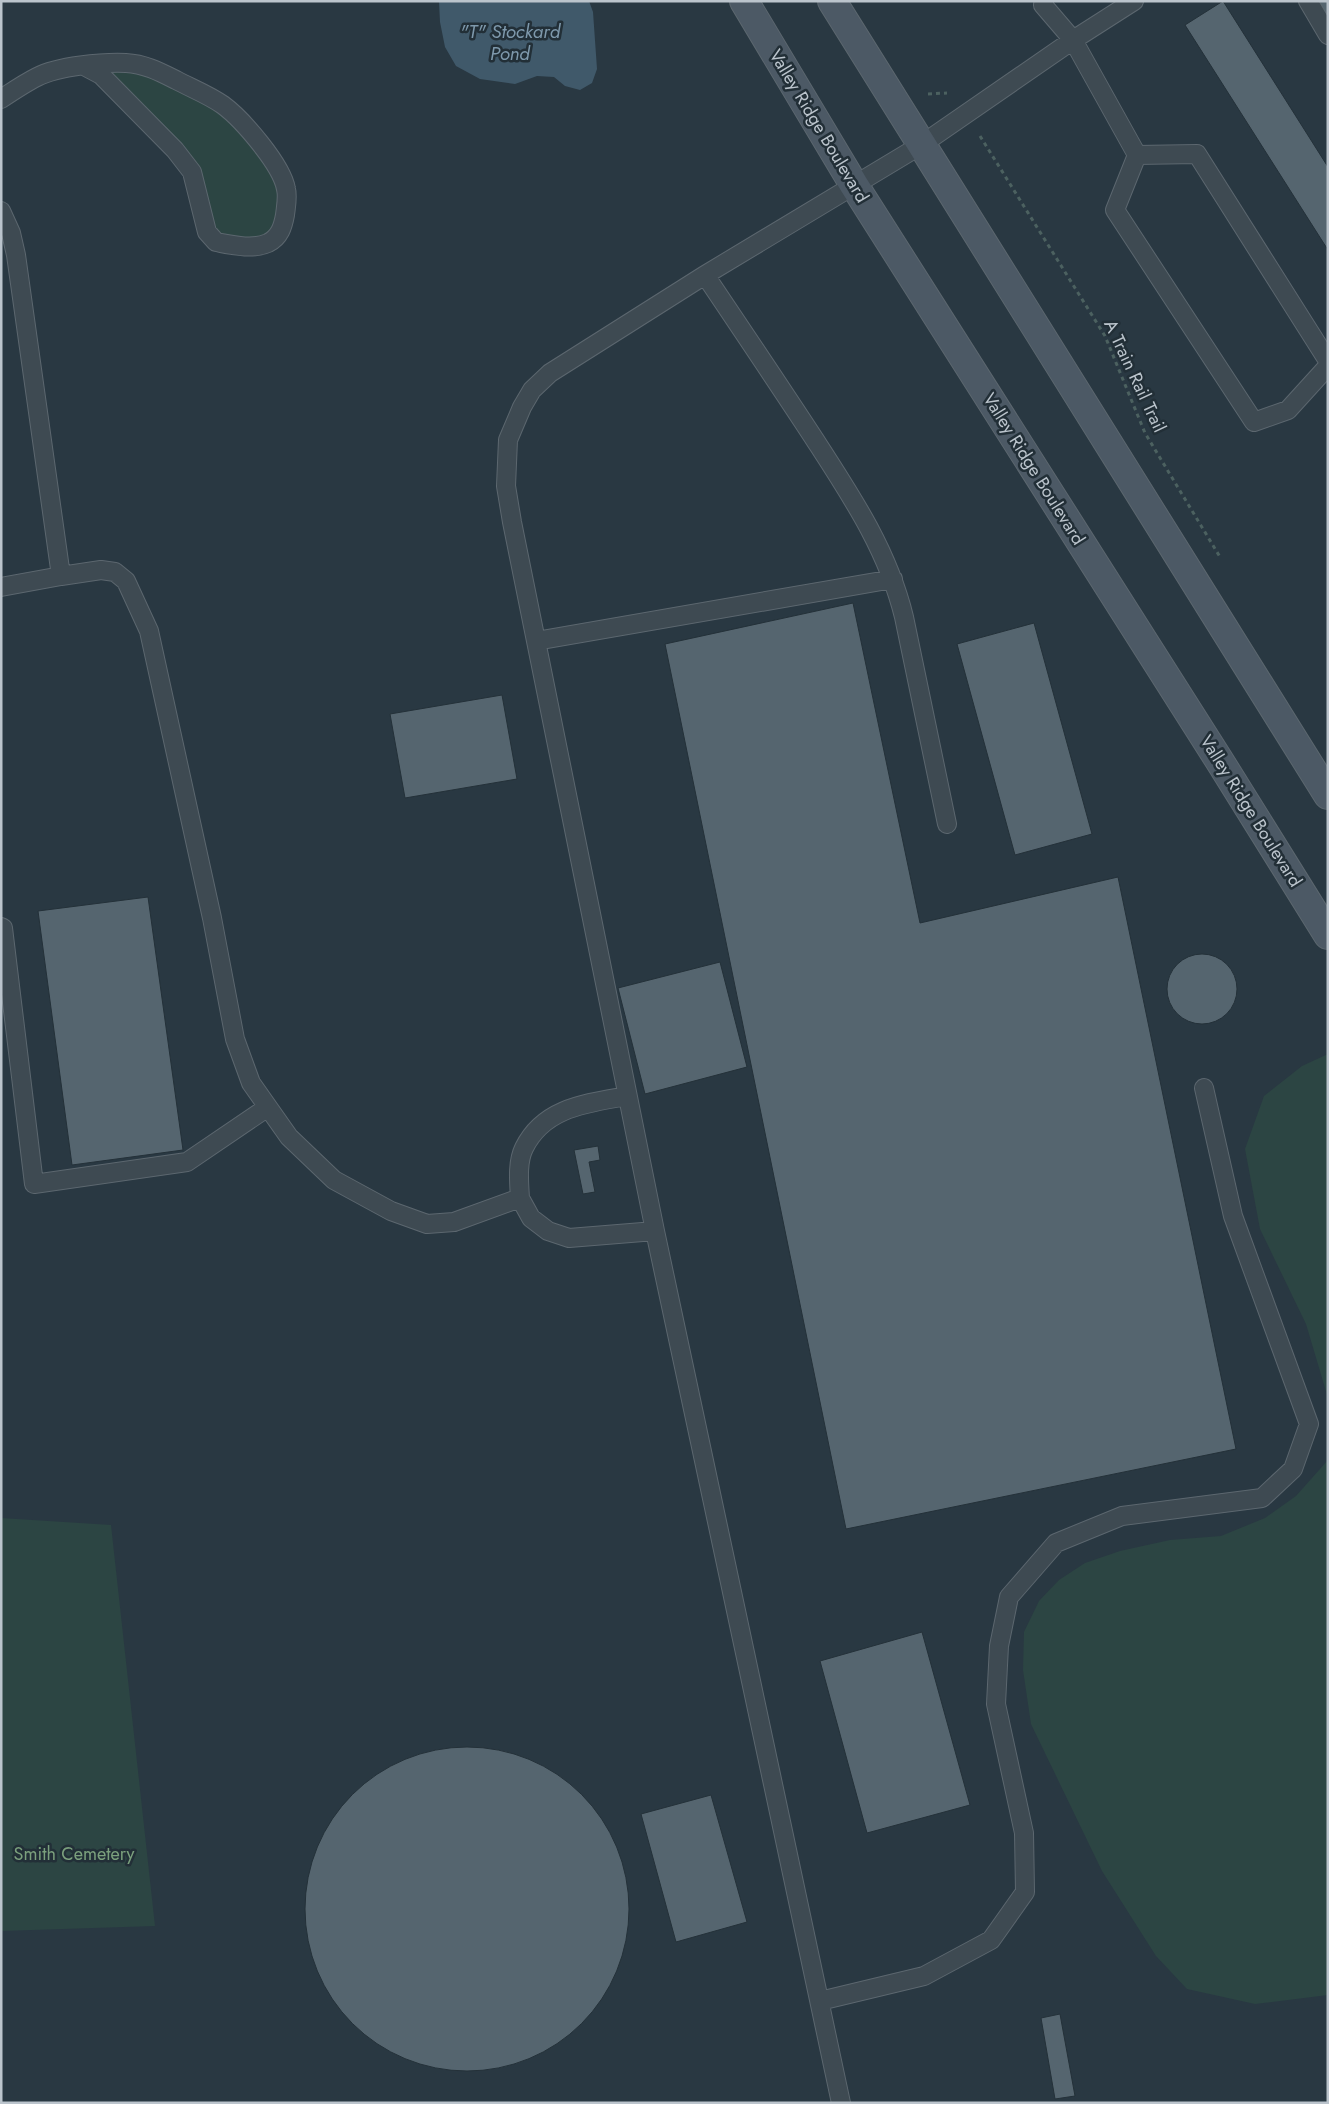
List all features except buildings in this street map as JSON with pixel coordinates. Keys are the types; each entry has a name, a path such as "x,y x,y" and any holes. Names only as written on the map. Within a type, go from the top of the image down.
{"main road":[{"name":"Valley Ridge Boulevard","path":"744,1 854,185 1328,935"},
{"path":"832,1 1328,795"}],"lane":[{"path":"1044,1 1043,5 1073,40 1136,155 1115,210 1254,422 1288,410 1328,366"},
{"path":"841,2103 655,1231 536,642 506,486 508,440 522,407 532,390 550,373 705,275 921,145 1073,40 1134,1"},
{"path":"1308,1 1328,35"},
{"path":"1,98 38,76 61,68 84,66 126,63 148,66 222,104 237,117 270,157 284,180 286,190 287,205 284,226 276,236 268,243 251,246 216,242 207,232 192,172 175,150 101,75 84,66"},
{"path":"1136,155 1197,154 1328,361"},
{"path":"1,211 11,233 16,255 62,576"},
{"path":"705,275 859,507 873,532 893,579 904,617 947,824"},
{"path":"1,587 101,570 115,572 126,581 149,631 212,918 235,1039 251,1083 289,1137 334,1180 391,1211 427,1224 454,1222 520,1198"},
{"path":"536,642 893,579"},
{"path":"1,927 3,928 34,1184 187,1162 268,1107"},
{"path":"820,2001 924,1976 991,1940 1025,1892 1024,1833 996,1704 999,1646 1009,1597 1056,1543 1122,1516 1262,1498 1294,1469 1309,1424 1233,1216 1204,1088"},
{"path":"627,1096 560,1111 538,1128 524,1148 519,1173 520,1198 531,1218 548,1231 569,1238 655,1231"}],"path":[{"name":"A Train Rail Trail","path":"927,94 952,93 966,115 1105,336 1145,433 1222,561"}],"green space":[{"path":"126,63 222,104 284,180 276,237 216,242 192,172 101,75"},
{"path":"1328,1054 1328,1398 1306,1324 1260,1229 1245,1149 1264,1096 1302,1066"},
{"path":"1328,1460 1328,1995 1255,2004 1187,1989 1156,1956 1102,1871 1031,1724 1023,1670 1024,1632 1039,1601 1059,1580 1085,1563 1120,1551 1170,1540 1221,1536 1265,1518 1296,1496"},
{"name":"Smith Cemetery","path":"1,1518 111,1525 155,1926 1,1931"}],"water":[{"name":"\"T\" Stockard Pond","path":"439,1 589,1 593,12 597,69 592,83 580,90 565,86 554,77 537,76 515,84 480,79 456,66 445,47 440,22"}]}
